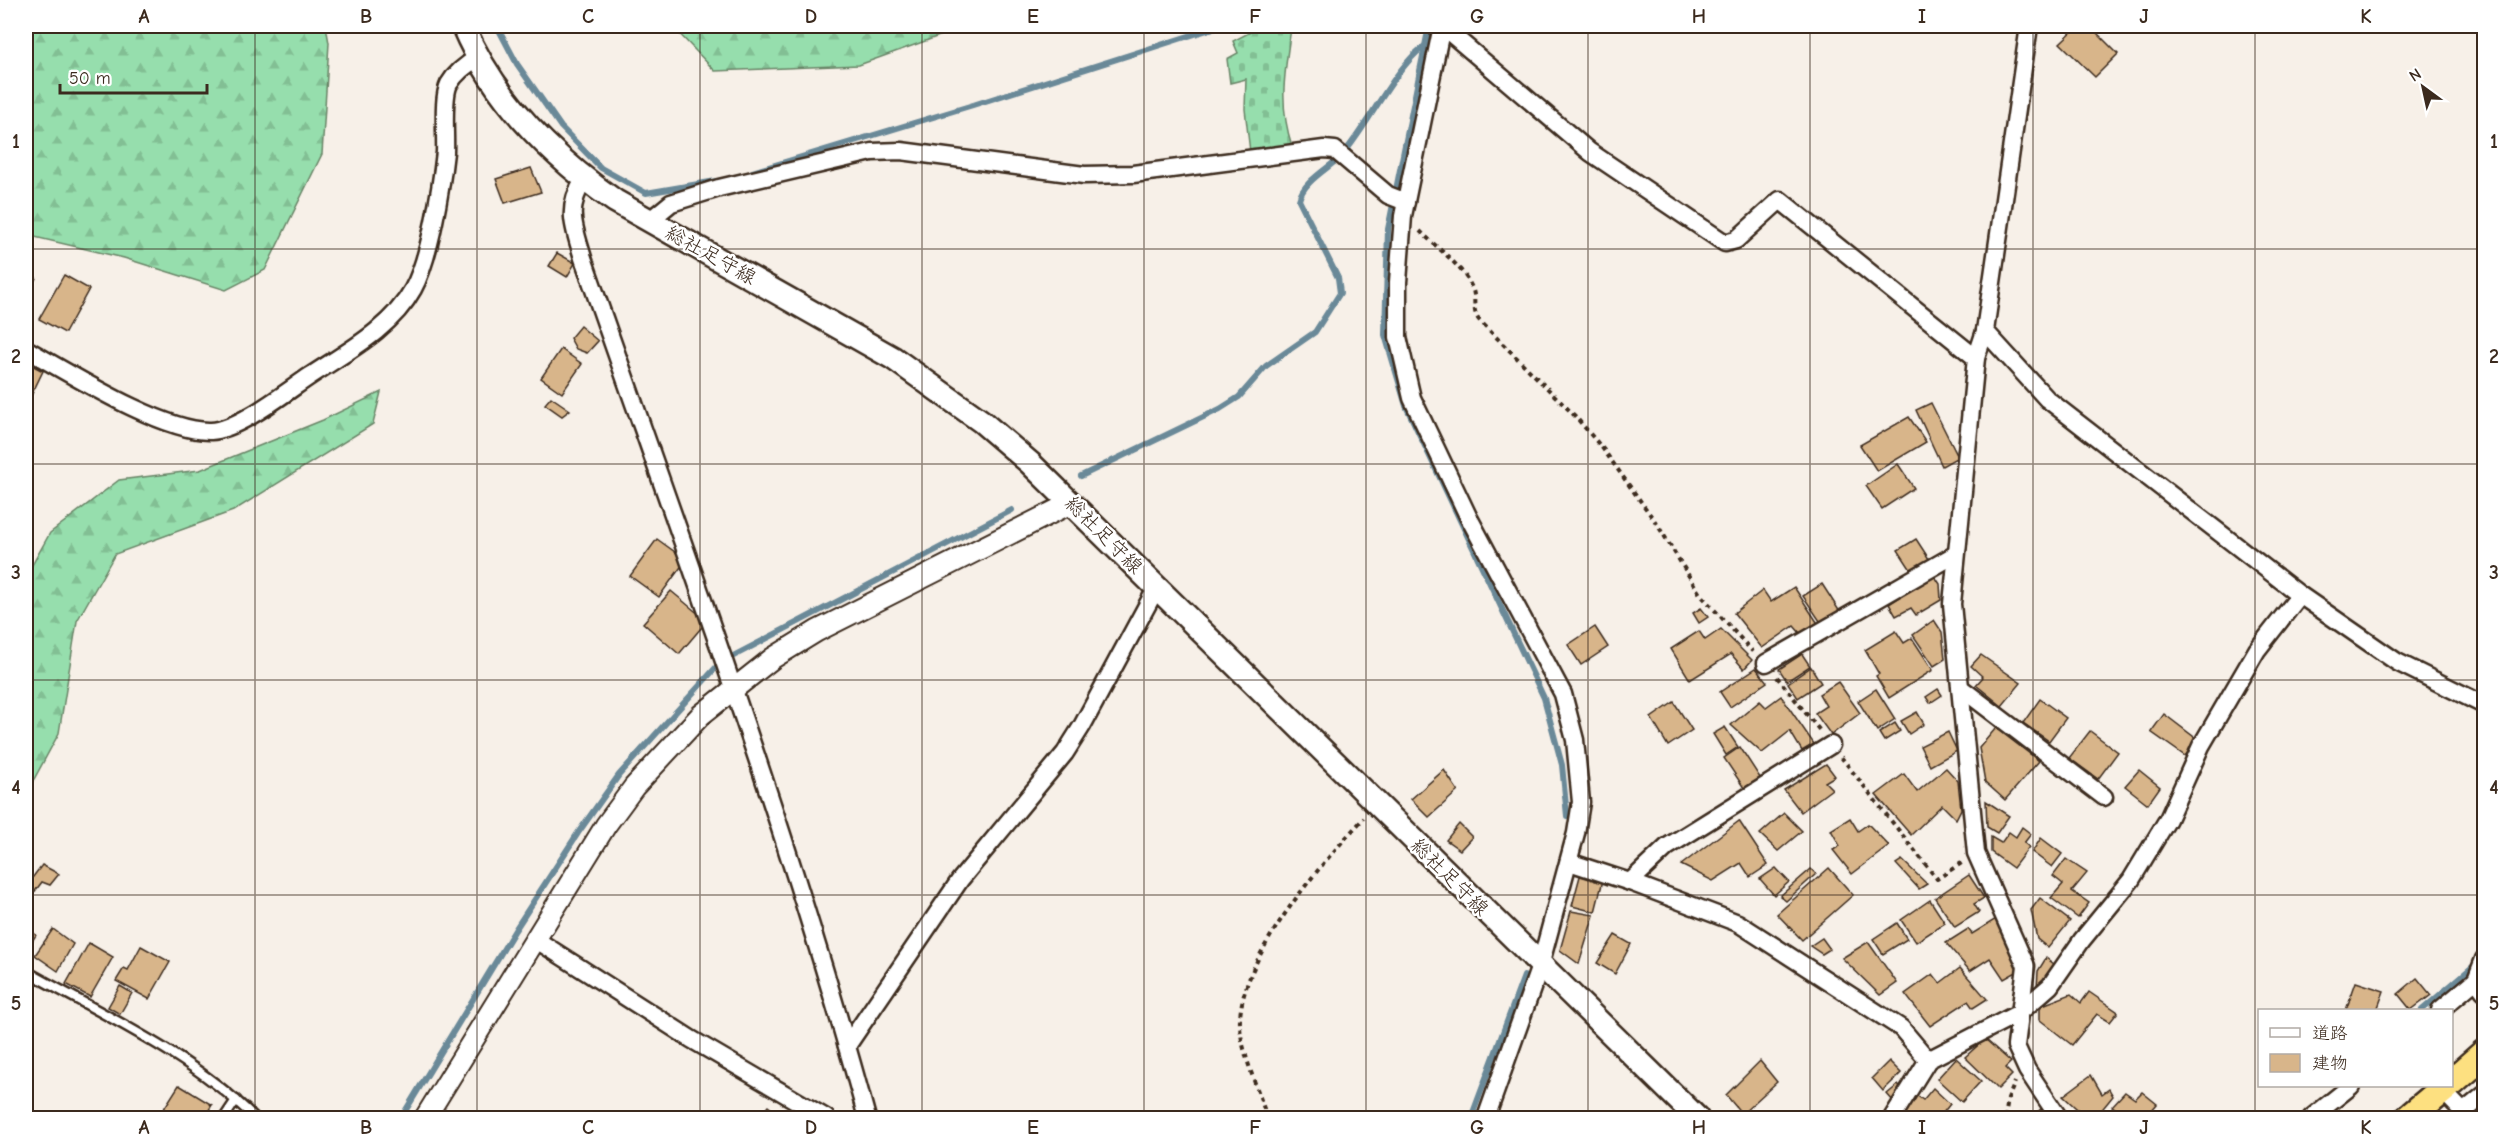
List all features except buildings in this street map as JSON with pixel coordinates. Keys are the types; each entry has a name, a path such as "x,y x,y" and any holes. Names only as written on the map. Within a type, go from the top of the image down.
{"highway":[{"path":"2453,1081 2484,1054"},
{"path":"2409,1119 2446,1087"}],"main road":[{"name":"総社足守線","path":"463,26 479,57 517,112 549,149 584,180 649,221 857,336 920,376 981,421 1071,503 1697,1119"}],"street":[{"path":"1486,1119 1540,966 1569,862 1581,802 1575,740 1563,694 1468,516 1412,398 1398,337 1399,203 1442,26 1590,152 1725,243 1736,240 1780,200 1976,358"},
{"path":"2029,26 1985,331 1976,358 1952,604 1976,853 2026,966 2016,1046 2027,1070 2059,1119"},
{"path":"26,349 138,410 189,429 213,431 251,416 367,338 396,312 413,288 428,246 444,153 448,86 461,68 479,57"},
{"path":"649,221 671,204 719,188 872,152 902,151 1084,175 1133,174 1324,149 1341,154 1399,203"},
{"path":"584,180 572,204 573,220 583,258 725,657 848,1046 867,1119"},
{"path":"1985,331 2047,399 2300,595 2397,662 2484,705"},
{"path":"425,1119 606,825 634,787 701,715 774,658 817,631 1071,503"},
{"path":"1766,663 1956,554"},
{"path":"848,1046 960,880 1065,753 1157,587"},
{"path":"1892,1119 1928,1060 2019,1014 2050,986 2082,940 2131,880 2168,819 2201,746 2257,650 2300,595"},
{"path":"1961,688 2104,797"},
{"path":"1630,882 1667,847 1831,745"},
{"path":"1569,862 1630,882 1738,923 1901,1028 1928,1060"},
{"path":"535,939 691,1039 826,1119"},
{"path":"2443,1009 2480,986 2484,959"},
{"path":"2311,1119 2349,1087"},
{"path":"2448,1087 2466,1116 2484,1095"}],"lane":[{"path":"26,971 189,1063 236,1100 255,1119"},
{"path":"224,1119 236,1100"}],"path":[{"path":"1399,203 1466,276 1474,291 1475,315 1575,416 1604,449 1657,524 1700,594 1766,663 1937,879 1976,853"},
{"path":"1267,1119 1241,1035 1241,999 1252,967 1315,873 1376,804"},
{"path":"2005,1119 2008,1099 2018,1077 2027,1070"}],"green space":[{"path":"26,26 326,26 329,43 322,154 265,270 226,290 124,258 26,235"},
{"path":"672,26 967,26 859,65 715,71"},
{"path":"1262,26 1291,28 1284,101 1292,146 1250,152 1245,109 1246,79 1230,83 1227,59 1238,53 1233,41"},
{"path":"381,392 373,424 233,511 115,554 77,621 59,733 26,794 26,576 50,533 119,480 200,470 323,420"}],"waterway":[{"path":"497,26 517,64 561,127 601,168 646,193 716,181"},
{"path":"752,172 973,105 1220,26"},
{"path":"1429,26 1388,229 1385,335 1406,406 1544,698 1562,765 1567,816"},
{"path":"1460,30 1469,26"},
{"path":"1081,476 1220,409 1239,397 1266,366 1315,332 1340,293 1338,278 1299,200 1306,186 1343,154 1407,63 1430,43"},
{"path":"401,1118 515,930 578,833 619,775 720,663 1012,510"},
{"path":"2423,1009 2477,963 2484,938"},
{"path":"1471,1118 1524,976"},
{"path":"2451,1116 2455,1118"}]}
